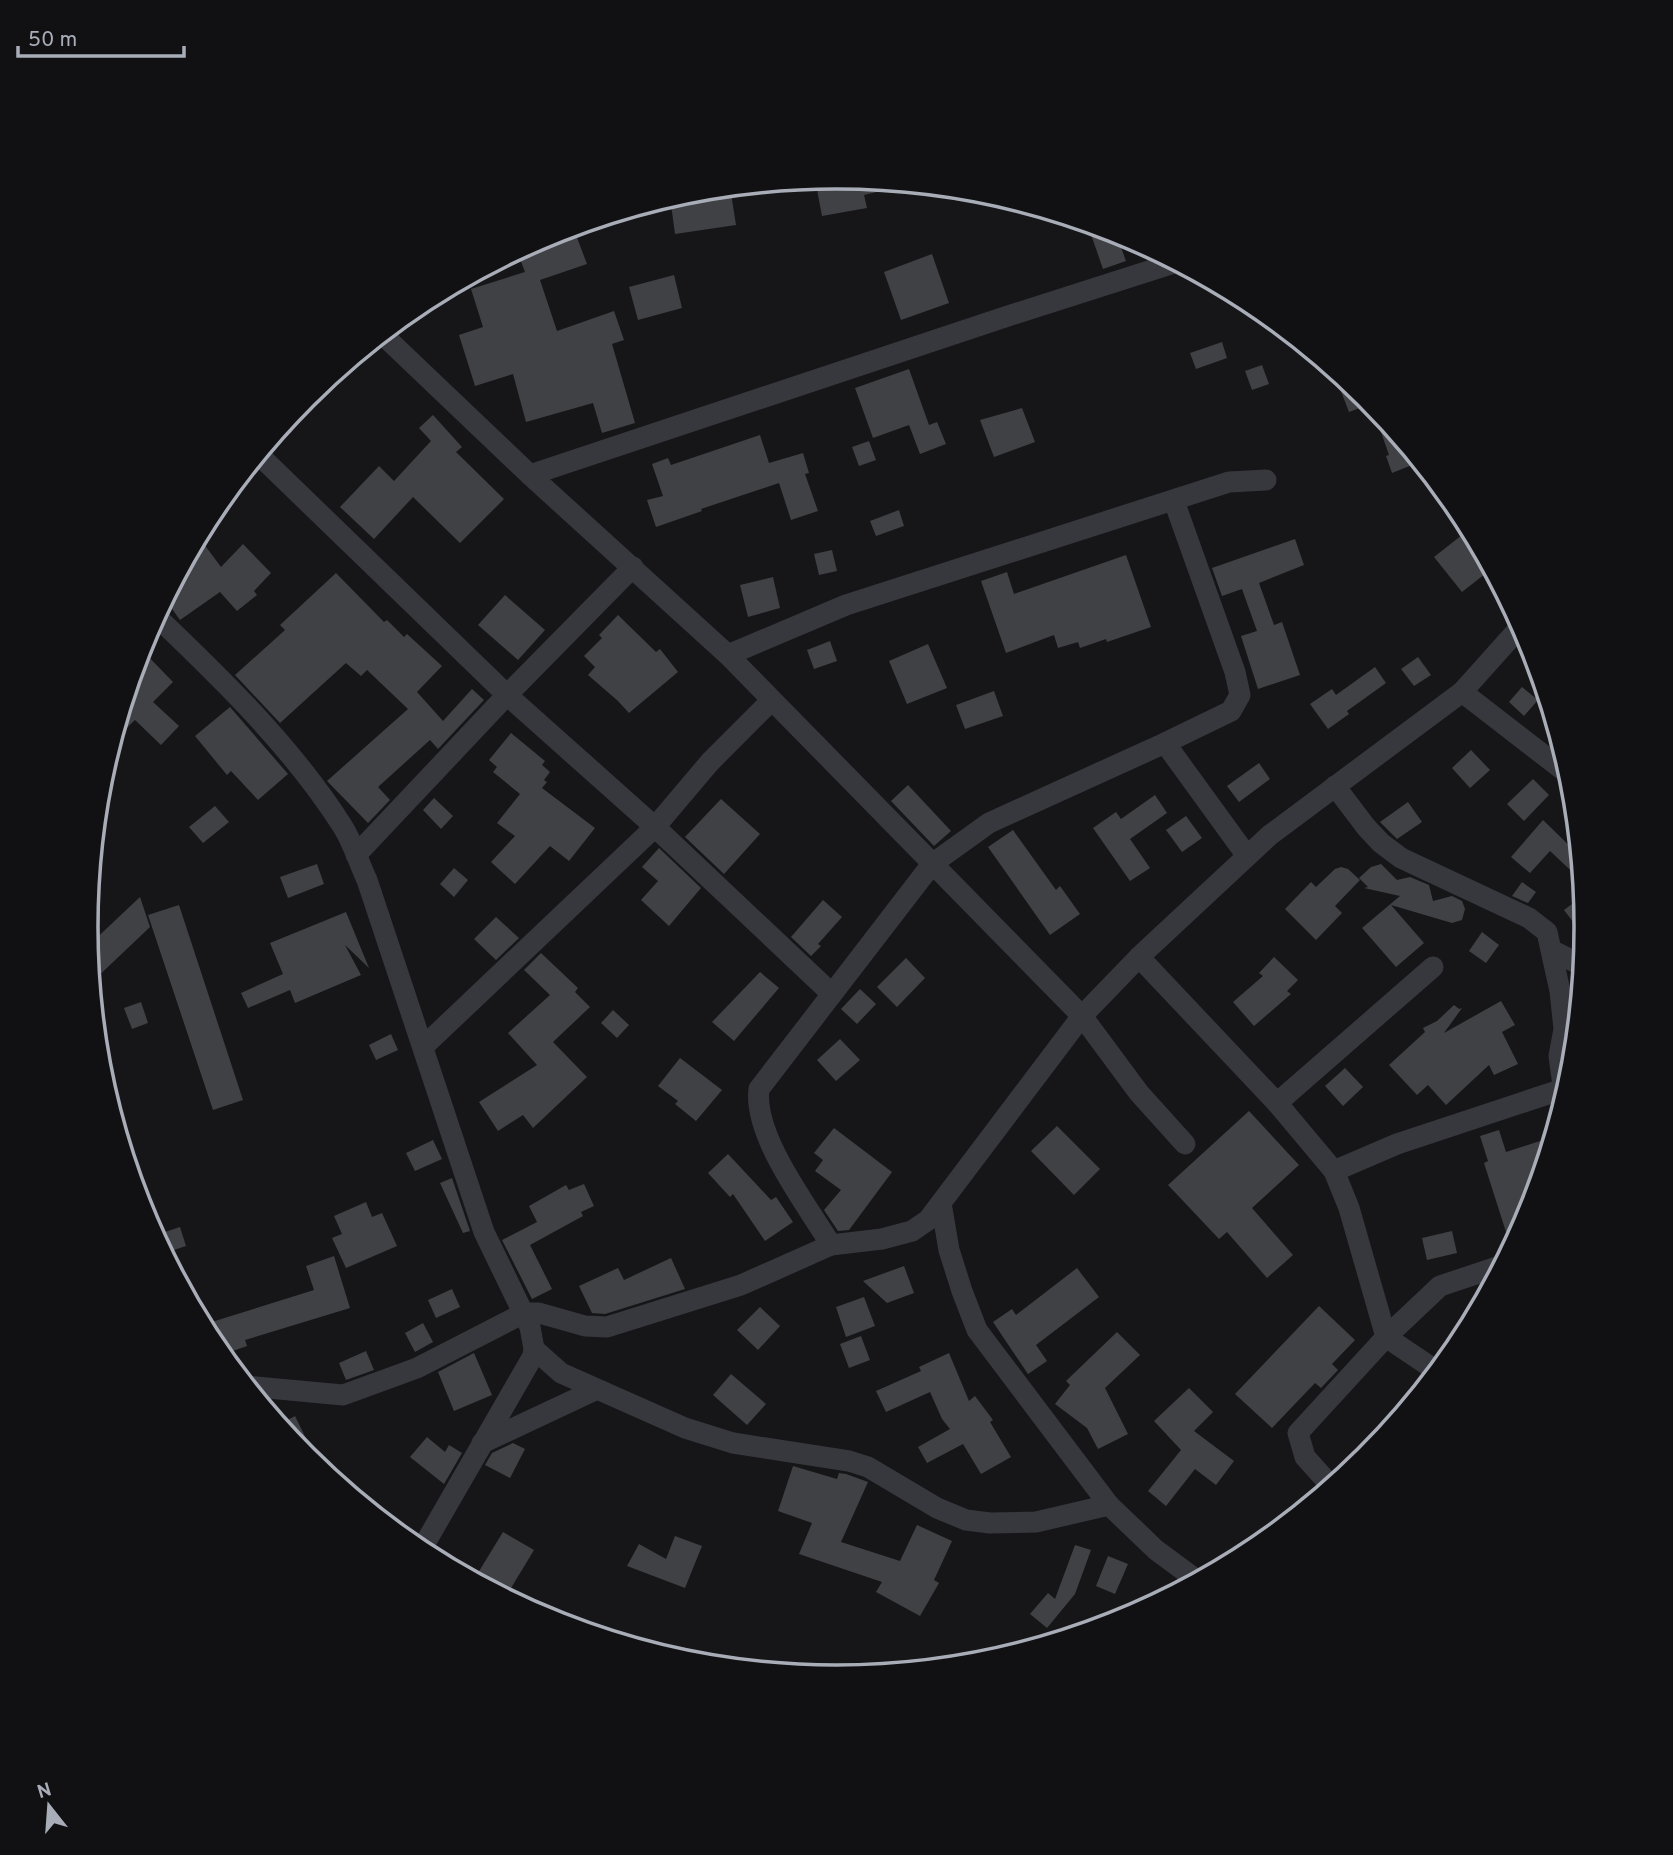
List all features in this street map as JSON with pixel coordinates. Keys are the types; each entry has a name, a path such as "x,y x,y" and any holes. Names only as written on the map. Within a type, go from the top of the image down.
{"street":[{"path":"530,475 1165,266"},
{"path":"389,341 530,475 728,655 1082,1016 1139,1093 1185,1144"},
{"path":"265,461 507,695 655,827 832,994"},
{"path":"728,655 846,606 1229,482 1266,480"},
{"path":"831,1245 775,1155 760,1115 759,1089 932,864 989,823 1231,711 1240,695 1235,672 1174,501"},
{"path":"356,855 633,567"},
{"path":"164,623 223,680 285,750 344,828 367,880 484,1232 530,1327 533,1356 426,1542"},
{"path":"259,1387 343,1395 417,1368 524,1313 557,1317 585,1326 607,1327 741,1285 831,1245 882,1239 912,1231 928,1220 1082,1016 1139,957 1247,856 1335,786 1462,692 1514,634"},
{"path":"1462,692 1557,766"},
{"path":"423,1047 655,827 710,762 771,701"},
{"path":"1166,743 1247,856"},
{"path":"1335,786 1381,843 1401,858 1540,925 1546,932 1563,1011 1564,1029 1559,1056 1561,1072"},
{"path":"1551,950 1574,961"},
{"path":"1139,957 1278,1103 1334,1171 1349,1208 1386,1337 1430,1366"},
{"path":"1278,1103 1433,967"},
{"path":"1334,1171 1397,1144 1555,1097"},
{"path":"941,1203 949,1250 977,1330 1110,1505 1156,1549 1191,1575"},
{"path":"1326,1480 1305,1457 1298,1433 1386,1337 1440,1286 1491,1269"},
{"path":"534,1349 562,1373 685,1428 733,1443 849,1461 868,1467 936,1508 966,1521 1037,1522 1110,1505"},
{"path":"482,1443 595,1390"}],"building":[{"path":"817,190 881,191 864,195 867,208 822,216"},
{"path":"731,196 736,225 675,234 671,208"},
{"path":"1091,234 1120,246 1126,261 1103,269"},
{"path":"577,236 587,264 540,280 557,331 614,311 624,340 612,344 635,423 602,433 593,403 526,422 513,374 475,386 459,335 483,327 471,289 525,272 521,260"},
{"path":"932,254 949,303 901,320 884,272"},
{"path":"674,275 682,308 638,320 629,287"},
{"path":"1222,342 1227,358 1196,369 1190,353"},
{"path":"1262,365 1269,384 1252,390 1245,371"},
{"path":"909,369 929,425 937,422 946,444 920,454 909,425 873,438 855,388"},
{"path":"1339,387 1361,407 1349,412"},
{"path":"1022,408 1035,442 994,457 980,420"},
{"path":"433,415 462,447 456,452 504,499 460,543 413,497 374,539 340,507 379,466 394,481 431,441 419,428"},
{"path":"1379,427 1412,465 1392,473 1386,456 1389,455"},
{"path":"760,435 769,463 803,453 809,473 805,474 818,511 791,520 779,483 656,527 647,500 663,496 652,464 668,458 671,465"},
{"path":"869,441 876,460 859,466 852,447"},
{"path":"899,510 904,526 876,536 870,521"},
{"path":"1462,535 1485,574 1462,592 1434,557"},
{"path":"1295,539 1304,565 1259,583 1274,625 1282,622 1300,675 1258,689 1241,636 1257,631 1242,589 1222,596 1212,568"},
{"path":"243,544 271,573 254,591 257,595 237,611 220,592 180,620 171,607 205,545 221,567"},
{"path":"832,550 837,571 819,575 814,554"},
{"path":"1126,555 1151,627 1080,648 1078,642 1058,648 1054,635 1006,653 981,581 1007,572 1014,594"},
{"path":"336,573 384,622 387,620 404,637 407,634 442,666 417,692 443,721 472,689 484,700 438,749 430,740 378,787 390,800 368,823 327,781 408,709 367,670 361,676 346,663 280,723 235,675 285,630 280,625"},
{"path":"773,577 780,608 748,617 740,585"},
{"path":"505,595 545,630 518,660 478,625"},
{"path":"618,615 656,652 660,649 678,672 629,713 588,675 595,667 584,656 602,638 599,635"},
{"path":"830,641 837,661 814,669 807,650"},
{"path":"928,644 947,688 907,704 889,661"},
{"path":"1418,657 1431,675 1414,686 1401,669"},
{"path":"149,658 173,682 153,702 179,726 161,745 135,720 125,730"},
{"path":"1375,667 1386,683 1347,711 1349,714 1328,729 1310,704 1332,689 1336,695"},
{"path":"1522,687 1538,700 1524,716 1509,702"},
{"path":"994,691 1003,716 965,729 956,705"},
{"path":"230,707 288,774 258,800 231,771 227,775 195,736"},
{"path":"511,733 545,761 542,765 550,772 542,788 595,828 569,861 550,846 515,884 491,862 515,836 497,823 520,794 493,772 497,767 489,760"},
{"path":"1471,750 1490,770 1470,788 1452,768"},
{"path":"1259,763 1270,779 1239,802 1227,786"},
{"path":"1533,779 1549,795 1524,821 1507,804"},
{"path":"908,785 951,831 934,846 891,801"},
{"path":"1155,795 1167,813 1130,839 1150,868 1130,881 1093,828 1116,812 1121,819"},
{"path":"434,798 453,816 441,829 423,810"},
{"path":"721,799 760,834 724,874 685,837"},
{"path":"1408,802 1422,822 1397,839 1380,822"},
{"path":"215,806 229,822 203,843 189,827"},
{"path":"1186,816 1202,838 1182,852 1166,830"},
{"path":"1543,820 1570,847 1572,872 1550,851 1530,873 1511,857"},
{"path":"1013,830 1056,890 1060,886 1080,914 1050,935 988,847"},
{"path":"659,848 701,888 669,926 641,900 658,881 642,867"},
{"path":"317,864 324,884 288,898 280,877"},
{"path":"1381,864 1397,880 1410,877 1429,885 1433,901 1452,896 1462,901 1465,909 1462,920 1452,923 1391,905 1424,943 1396,967 1362,928 1400,896 1364,888 1368,887 1359,878 1371,867"},
{"path":"454,868 468,880 454,897 440,884"},
{"path":"1335,869 1348,869 1360,880 1335,906 1342,913 1316,940 1285,909 1311,882 1316,887"},
{"path":"1522,882 1536,892 1528,903 1512,896"},
{"path":"140,897 150,927 100,975 98,936"},
{"path":"823,900 842,917 811,956 791,937"},
{"path":"1574,903 1575,924 1564,910"},
{"path":"179,905 243,1100 213,1110 148,915"},
{"path":"346,912 369,968 345,945 361,975 295,1003 290,990 248,1008 241,993 283,974 270,943"},
{"path":"496,917 519,938 496,960 474,939"},
{"path":"1482,932 1499,945 1486,963 1469,951"},
{"path":"541,953 578,988 575,992 590,1007 553,1042 587,1077 533,1128 523,1115 498,1131 479,1102 537,1065 508,1033 550,995 524,970"},
{"path":"1274,957 1298,980 1287,991 1291,994 1254,1026 1233,1002 1263,976 1259,973"},
{"path":"906,958 925,978 897,1007 877,987"},
{"path":"760,972 779,988 734,1041 712,1022"},
{"path":"860,989 876,1004 857,1024 841,1009"},
{"path":"1501,1001 1515,1025 1502,1032 1518,1064 1494,1075 1489,1065 1446,1105 1428,1085 1417,1095 1389,1065 1425,1032 1423,1028 1437,1021 1454,1005 1462,1008 1444,1033"},
{"path":"141,1002 148,1023 132,1029 124,1008"},
{"path":"613,1010 629,1025 617,1038 601,1023"},
{"path":"391,1034 398,1050 376,1060 369,1045"},
{"path":"840,1039 860,1060 836,1081 817,1060"},
{"path":"680,1058 722,1090 696,1121 675,1104 678,1101 658,1086"},
{"path":"1345,1068 1363,1087 1343,1106 1325,1086"},
{"path":"1249,1111 1299,1165 1252,1208 1293,1255 1267,1278 1227,1232 1219,1239 1168,1185"},
{"path":"1057,1126 1100,1169 1074,1195 1031,1151"},
{"path":"834,1128 892,1172 849,1230 838,1231 824,1210 841,1190 815,1171 823,1160 814,1153"},
{"path":"1499,1130 1506,1152 1543,1140 1509,1231 1506,1232 1484,1163 1488,1161 1480,1136"},
{"path":"433,1140 442,1159 415,1171 406,1153"},
{"path":"728,1154 771,1200 776,1197 793,1222 765,1241 733,1194 730,1197 708,1173"},
{"path":"452,1178 470,1231 463,1233 440,1183"},
{"path":"584,1184 594,1206 581,1212 583,1216 530,1245 552,1289 532,1299 502,1240 537,1222 529,1206 566,1185 569,1190"},
{"path":"366,1202 372,1217 382,1213 397,1246 346,1268 332,1238 342,1234 334,1216"},
{"path":"180,1227 186,1246 172,1251 164,1232"},
{"path":"1452,1231 1457,1253 1427,1260 1422,1238"},
{"path":"334,1256 350,1308 245,1340 247,1346 232,1351 212,1322 314,1290 306,1266"},
{"path":"671,1258 685,1289 605,1314 592,1313 579,1286 618,1268 624,1280"},
{"path":"904,1266 914,1293 887,1303 863,1281"},
{"path":"1077,1268 1099,1297 1036,1345 1047,1361 1028,1374 993,1322 1012,1309 1016,1315"},
{"path":"452,1289 460,1307 436,1318 428,1300"},
{"path":"864,1297 875,1326 846,1337 836,1307"},
{"path":"1319,1306 1355,1340 1332,1364 1338,1370 1321,1388 1315,1383 1272,1428 1235,1394"},
{"path":"760,1307 780,1326 758,1350 737,1330"},
{"path":"423,1323 433,1342 415,1352 405,1333"},
{"path":"1117,1332 1140,1355 1105,1388 1128,1434 1098,1449 1087,1428 1055,1404 1070,1385 1066,1381"},
{"path":"861,1336 870,1360 849,1368 840,1344"},
{"path":"366,1351 374,1370 346,1380 339,1363"},
{"path":"474,1353 492,1395 454,1411 438,1372"},
{"path":"949,1353 969,1401 975,1396 993,1420 990,1422 1011,1457 981,1474 963,1444 927,1463 918,1447 950,1429 942,1419 930,1392 886,1412 876,1391 921,1371 919,1367"},
{"path":"731,1374 766,1404 747,1425 713,1395"},
{"path":"1189,1388 1213,1412 1194,1431 1234,1461 1216,1485 1195,1469 1166,1506 1148,1491 1181,1450 1154,1421"},
{"path":"295,1416 309,1444 287,1420"},
{"path":"427,1437 445,1452 449,1445 462,1453 444,1484 410,1457"},
{"path":"513,1443 525,1449 510,1478 485,1465 492,1453"},
{"path":"793,1466 837,1479 839,1473 868,1482 841,1542 900,1561 917,1525 952,1541 934,1580 939,1583 920,1616 876,1592 882,1582 799,1554 812,1523 778,1511"},
{"path":"503,1532 534,1550 510,1590 478,1573"},
{"path":"675,1536 702,1546 685,1588 627,1566 639,1544 666,1559"},
{"path":"1075,1545 1091,1550 1075,1594 1047,1628 1030,1614 1048,1593 1055,1599"},
{"path":"1108,1556 1128,1564 1115,1594 1096,1586"}]}
